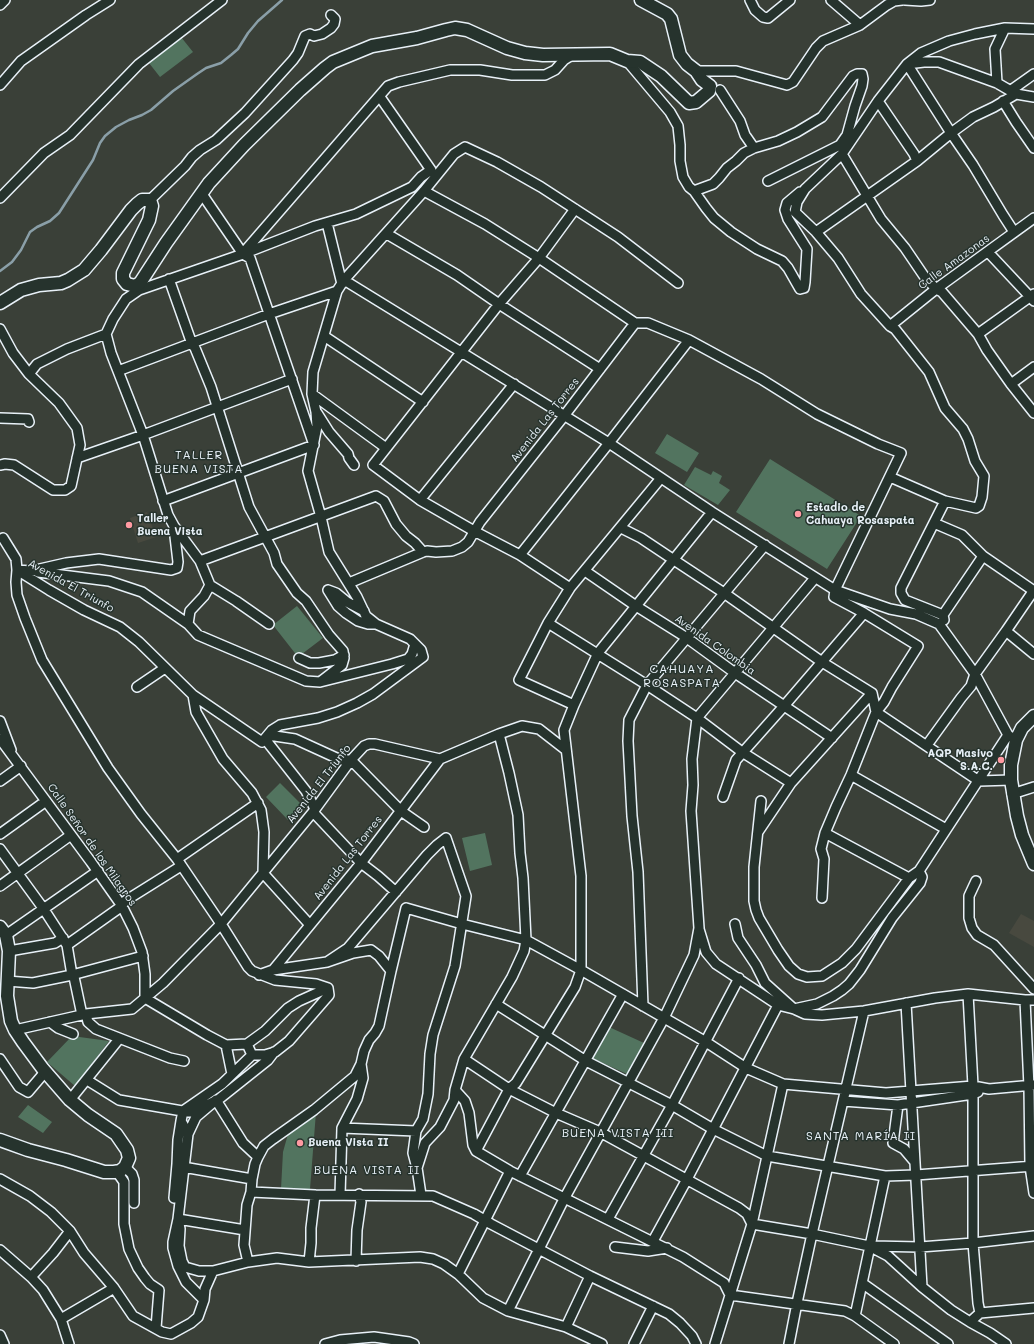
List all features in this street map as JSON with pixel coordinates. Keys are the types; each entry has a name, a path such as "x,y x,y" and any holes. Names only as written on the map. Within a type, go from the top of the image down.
{"street":[{"path":"0,4 5,0"},
{"path":"0,85 21,61 110,0"},
{"path":"0,198 44,153 70,135 139,64 222,0"},
{"path":"29,374 37,364 67,349 106,334 119,309 140,283 166,243 209,183 300,90 333,62 356,52 372,46 417,38 455,28 467,30 507,48 525,53 543,55 610,54 627,60 640,62 661,76 689,103 696,102 710,91 710,86 702,80 696,71 687,64 680,55 671,19 667,14 641,0"},
{"path":"750,0 755,10 763,17 768,18 790,0"},
{"path":"831,0 860,26"},
{"path":"696,71 736,71 786,85 793,82 816,48 823,41 860,26 887,5 902,0"},
{"path":"905,0 921,2 930,0"},
{"path":"0,303 21,290 39,285 61,283 84,270 137,204 142,200 150,200 185,166 192,157 216,140 245,113 293,60 298,53 305,36 310,34 314,36 322,34 331,28 335,19 331,15"},
{"path":"768,181 840,145 849,137 907,64 921,53 949,41 975,34 1005,28 1034,29"},
{"path":"997,83 995,49 1005,28"},
{"path":"243,254 388,86 450,70 480,70 512,75 545,75 555,70 564,60 572,55"},
{"path":"627,60 670,112 678,126 680,162 683,177 689,187 694,191 714,218 731,232 757,249 782,261 788,268 800,289 804,288 807,249 788,219 785,210 787,203 805,189 842,154 849,137 855,106 862,86 862,74 853,76 822,117 778,141 754,148 744,153 726,168 713,184 694,191"},
{"path":"907,64 939,62 997,83 1013,93 1034,97"},
{"path":"907,64 973,165 1014,232"},
{"path":"816,232 917,161 973,117 1004,101 1034,74"},
{"path":"720,90 740,121 745,134 754,148"},
{"path":"150,200 152,206 149,220 123,273 123,279 134,290 139,290 356,214 412,187 421,177 431,170 380,97"},
{"path":"878,101 914,154 917,161"},
{"path":"1004,101 1034,148"},
{"path":"265,739 272,730 280,725 318,718 338,712 373,694 423,657 421,650 410,639 376,624 366,616 349,583 329,552 308,471 317,426 312,394 313,372 341,285 387,234 454,154 465,147 497,162 576,209 618,237 678,283"},
{"path":"842,154 880,219 905,248 924,276 936,290 942,292 978,334 987,350 1011,384 1034,413"},
{"path":"805,189 797,202 795,212 816,232 838,258 862,294 890,326 895,329 928,372 945,408 963,429 975,461 984,476 982,497 979,506 976,508 945,501 890,477"},
{"path":"424,191 485,224 539,258 635,323 648,324 689,340 761,379 817,414 878,444 901,453 835,590 834,597 864,613 918,646 884,702 876,712 851,775 825,834 822,849 824,859 822,898"},
{"path":"202,194 243,254 250,258 314,445"},
{"path":"570,588 520,555 420,500 373,465 499,304 539,258 576,209"},
{"name":"Calle Amazonas","path":"890,326 936,290 1034,218"},
{"path":"327,223 341,285 462,352 514,384 609,443 712,512 835,590 890,609 927,618 939,624 975,674 1012,737 1012,794 1022,835 1032,851 1034,864"},
{"path":"387,234 457,275 600,369"},
{"path":"978,334 1033,297 988,252"},
{"path":"169,279 192,344 211,387 248,507 274,553 277,564 297,593 306,601 329,635 343,651 344,658 342,666 320,682"},
{"path":"118,371 192,344 341,285"},
{"name":"Avenida Las Torres","path":"423,552 452,551 462,547 468,542 474,531 635,323"},
{"path":"0,329 13,353 29,374 59,403 77,428 80,444 71,486 65,490 53,490 14,465 0,465"},
{"path":"106,334 111,353 144,435 163,501 174,526 200,561 210,585 269,624"},
{"path":"324,336 422,402"},
{"path":"520,555 689,340"},
{"path":"1011,384 1034,367"},
{"path":"77,458 144,435 292,380"},
{"path":"420,500 514,384"},
{"path":"312,394 386,448"},
{"path":"316,412 332,436 348,454 354,465"},
{"path":"0,418 28,419 29,422"},
{"path":"163,501 314,445"},
{"path":"574,705 519,680 548,622 570,588 661,478"},
{"path":"200,561 376,496 384,501 396,524 423,552 349,583"},
{"path":"943,615 905,600 901,593 901,588 945,501"},
{"path":"476,1151 509,1089 516,1083 575,987 581,970 581,876 564,730 598,653 712,512"},
{"path":"927,746 971,686 975,674 1034,590 983,556 962,535 934,523"},
{"path":"31,571 66,563 100,559 171,570 177,568 178,562 174,526"},
{"path":"621,528 641,538 724,593 822,662 872,693 876,712 979,781 1011,780"},
{"path":"3,538 16,560 17,595 42,660 108,768 141,814 179,862 248,967 260,975 275,980 316,984 328,988"},
{"path":"643,1006 638,872 632,816 628,741 629,720 647,685 765,545"},
{"path":"949,638 943,615 983,556"},
{"path":"17,570 109,581 142,592 188,624 198,635 306,681 320,682 408,659 412,654 415,644"},
{"name":"Avenida El Triunfo","path":"17,570 84,610 120,627 139,642 193,695 265,739"},
{"name":"Avenida Colombia","path":"585,571 636,606 687,638 735,673 832,738"},
{"path":"508,1311 564,1199 664,1018 694,955 698,928 691,811 693,785 692,759 696,718 815,578"},
{"path":"188,624 190,612 204,596 210,585"},
{"path":"364,611 347,602 336,593 328,590 338,606 346,613 358,621 368,624 376,624"},
{"path":"723,797 736,760 742,752 784,706 864,613"},
{"path":"548,622 647,685 696,718 742,752 791,782"},
{"path":"1006,631 1034,654"},
{"path":"299,658 310,663 318,663 335,660 344,654"},
{"path":"137,687 166,668"},
{"path":"757,834 791,782 872,693"},
{"path":"193,695 196,712 223,759 252,793 261,810 264,832 264,873 310,925"},
{"path":"761,800 754,867 754,901 756,910 759,918 789,966 798,974 807,977 822,976 842,963 856,949 909,878 919,871 979,781 1012,737 1028,727 1034,716"},
{"path":"0,721 9,741 12,755"},
{"path":"440,758 522,726 539,729 566,750"},
{"path":"417,1168 426,1143 440,1127 454,1100 455,1090 464,1059 496,1004 524,951 526,940 518,815 499,734"},
{"name":"Calle Señor de los Milagros","path":"0,739 98,871 122,906 134,928 143,956 145,998"},
{"path":"265,739 295,739 341,760 351,760 401,811 424,827"},
{"path":"265,739 306,791 314,810 361,863 396,892"},
{"name":"Avenida El Triunfo","path":"15,1030 84,1014 132,1010 163,983 221,924 264,873 351,760 364,746 374,744 440,758"},
{"name":"Avenida Las Torres","path":"273,970 361,863 440,758"},
{"path":"0,781 21,766"},
{"path":"851,775 946,829"},
{"path":"1012,794 1034,787"},
{"path":"0,834 46,801"},
{"path":"9,951 65,942 122,906 125,901 258,803"},
{"path":"825,834 909,878"},
{"path":"0,886 71,835"},
{"path":"327,962 348,948 427,855 446,838 466,896 455,966 433,1035 430,1054 428,1094 423,1119 416,1132 413,1153 417,1168 420,1195"},
{"path":"0,849 43,908 65,942 72,975 74,977 84,1014 88,1022 96,1029 119,1039 170,1058 184,1061"},
{"path":"98,871 43,908 3,931 9,951 4,998 15,1030 45,1072 70,1100 116,1134 128,1150 128,1163 121,1170"},
{"path":"794,1009 817,1004 826,1000 849,984 860,970 892,918 920,883 922,877 919,871"},
{"path":"976,881 969,896 969,918 972,928 977,935 994,945 1034,990"},
{"path":"248,1262 244,1245 247,1204 258,1157 264,1146 314,1110 355,1076 361,1064 364,1051 369,1040 379,1026 406,908 526,940 706,1042 746,1068 783,1084 886,1093 973,1090"},
{"path":"735,924 738,938 756,965 765,983 794,1009"},
{"path":"698,928 706,952 716,964 778,1005 794,1009 805,1014 864,1011 968,994 1030,1000 1032,1166 1034,1193"},
{"path":"260,975 273,970 327,962 353,953 371,950 379,956 391,971"},
{"path":"7,980 33,983 72,975 143,956"},
{"path":"608,1219 672,1105 739,978"},
{"path":"145,998 226,1045 247,1044 265,1031 288,1008 299,1001 328,988"},
{"path":"173,1242 178,1219 188,1134 196,1118 216,1100 268,1060 274,1052 289,1041 329,995 328,988"},
{"path":"520,1176 623,994"},
{"path":"968,994 973,1090 972,1170 974,1243 980,1313"},
{"path":"906,1003 922,1288"},
{"path":"496,1004 586,1061 767,1156 885,1176 1032,1166"},
{"path":"653,1241 746,1068 778,1005"},
{"path":"789,1344 812,1234 864,1011"},
{"path":"50,1022 58,1028 73,1034"},
{"path":"70,1100 119,1039"},
{"path":"247,1044 252,1055"},
{"path":"226,1045 232,1074"},
{"path":"204,1300 186,1282 178,1266 170,1233 178,1140 183,1111 222,1084 252,1055 265,1055 274,1052"},
{"path":"0,1059 19,1087 28,1092 45,1072"},
{"path":"464,1059 509,1089 556,1113 600,1132 739,1208 746,1214 752,1224 812,1234 869,1246 920,1247 974,1243 1034,1236"},
{"path":"340,1195 342,1128 357,1099 363,1078 361,1064"},
{"path":"87,1080 119,1100 188,1112 195,1111 216,1100"},
{"path":"715,1344 752,1224 783,1084"},
{"path":"843,1101 898,1105 912,1104 973,1090 1032,1085"},
{"path":"455,1090 465,1101 469,1113 473,1145 476,1151 510,1171 564,1199 608,1219 683,1257 724,1283 730,1295"},
{"path":"216,1100 243,1143 258,1157"},
{"path":"898,1105 893,1143 904,1149 915,1162"},
{"path":"181,1121 188,1134"},
{"path":"342,1128 416,1132"},
{"path":"0,1140 28,1150 104,1172 121,1170 132,1174 134,1180 134,1203"},
{"path":"183,1167 252,1179"},
{"path":"121,1170 124,1182 124,1224 129,1249 138,1268 145,1278 150,1284 159,1290 156,1328"},
{"path":"458,1274 510,1171"},
{"path":"855,1316 885,1176"},
{"path":"0,1179 30,1196 51,1212 70,1231 84,1253 114,1288 133,1316 162,1332 170,1334 180,1330 198,1317 204,1300 205,1290 213,1271"},
{"path":"251,1192 315,1195 359,1194 432,1196 474,1214 590,1276 669,1314 692,1336 696,1344"},
{"path":"356,1261 357,1230 361,1202 359,1194"},
{"path":"309,1262 315,1195"},
{"path":"178,1219 246,1230"},
{"path":"178,1219 180,1229 180,1255 185,1267 199,1271 213,1271 248,1262 277,1258 309,1262 420,1257 433,1259 444,1264 458,1274 483,1298 508,1311 566,1327 602,1344"},
{"path":"31,1277 53,1253 70,1231"},
{"path":"869,1246 888,1256 922,1288 970,1322 1006,1344"},
{"path":"615,1247 648,1251 667,1248"},
{"path":"0,1250 31,1277 43,1290 61,1319 69,1344"},
{"path":"566,1327 590,1276"},
{"path":"862,1283 948,1344"},
{"path":"61,1319 114,1288"},
{"path":"730,1295 797,1303 846,1311 894,1344"},
{"path":"634,1344 653,1306"},
{"path":"970,1322 980,1313 1034,1308"},
{"path":"0,1336 4,1344"},
{"path":"325,1344 340,1340 374,1337 414,1344"}],"shaded area":[{"path":"147,512 156,537 138,543 130,518"},
{"path":"1021,914 1034,921 1034,947 1009,933"}],"green space":[{"path":"181,37 193,52 160,77 149,63"},
{"path":"667,434 699,453 687,472 655,453"},
{"name":"Estadio de Cahuaya Rosaspata","path":"770,459 861,516 827,569 736,512"},
{"path":"695,467 711,475 713,471 722,476 719,483 730,490 718,505 684,485"},
{"path":"297,606 323,638 298,657 273,625"},
{"path":"280,783 303,806 288,820 266,797"},
{"path":"485,833 492,865 470,871 462,838"},
{"path":"609,1027 644,1043 627,1074 592,1058"},
{"path":"72,1036 109,1041 75,1086 47,1062"},
{"path":"28,1105 52,1122 43,1133 18,1117"},
{"name":"Buena Vista II","path":"316,1112 310,1189 281,1189 283,1152 288,1134"}],"waterway":[{"path":"0,271 12,262 21,250 30,232 50,221 59,213 93,160 100,143 105,136 116,127 151,110 173,91 206,68 221,63 238,49 258,21 282,0"}],"place":[{"name":"Estadio de Cahuaya Rosaspata","path":"798,514"},
{"name":"Taller Buena Vista","path":"129,525"},
{"name":"AQP Masivo S.A.C.","path":"1001,760"},
{"name":"Buena Vista II","path":"300,1143"}],"district":[{"name":"TALLER BUENA VISTA","path":"199,462"},
{"name":"CAHUAYA ROSASPATA","path":"682,676"},
{"name":"BUENA VISTA III","path":"618,1133"},
{"name":"SANTA MARÍA II","path":"861,1136"},
{"name":"BUENA VISTA II","path":"367,1170"}]}
